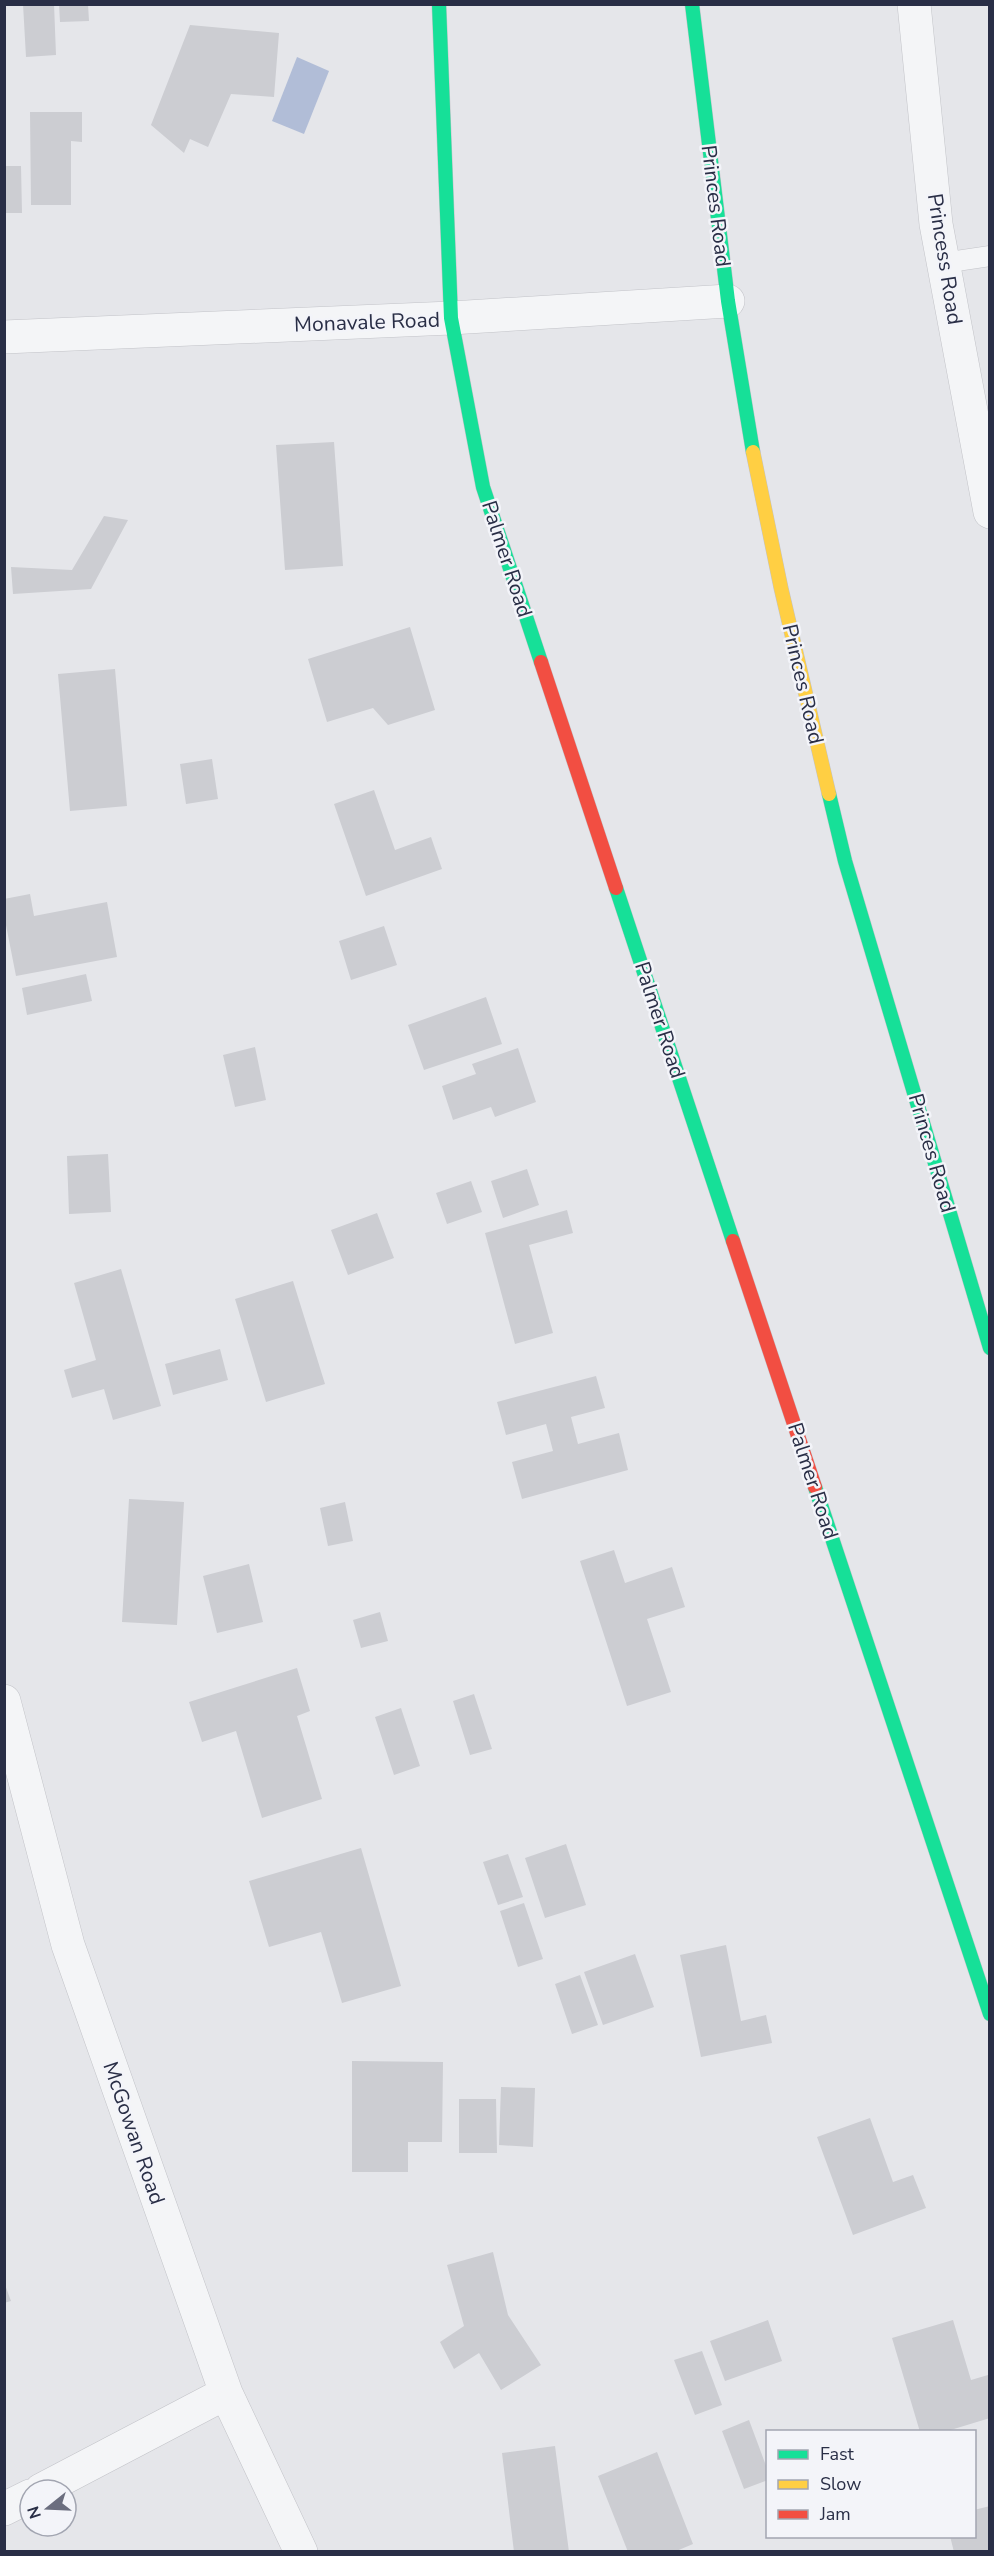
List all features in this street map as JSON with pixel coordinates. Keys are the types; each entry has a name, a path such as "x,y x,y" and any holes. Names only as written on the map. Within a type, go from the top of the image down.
{"street":[{"name":"Palmer Road","path":"440,4 450,318 483,487 990,2014"},
{"name":"Princes Road","path":"692,4 728,301 755,463 781,588 845,861 990,1348"},
{"name":"Princess Road","path":"914,4 936,224 990,512"},
{"name":"Monavale Road","path":"4,337 450,318 728,301"},
{"name":"McGowan Road","path":"4,1701 68,1945 226,2393 302,2552"},
{"path":"64,2478 226,2393"},
{"path":"4,2509 18,2502"}],"lane":[{"path":"944,262 990,256"}],"water":[{"path":"297,57 329,71 304,134 272,121"}],"building":[{"path":"23,4 54,4 56,55 26,57"},
{"path":"59,4 88,4 89,21 60,22"},
{"path":"190,25 279,33 274,97 231,94 208,147 190,139 184,153 151,125"},
{"path":"30,112 82,112 82,142 71,141 71,205 31,205"},
{"path":"4,166 21,166 22,213 4,213"},
{"path":"334,442 343,566 285,570 276,445"},
{"path":"104,516 128,520 91,589 13,594 11,567 72,570"},
{"path":"410,627 435,710 388,725 373,708 327,722 308,659"},
{"path":"115,669 127,806 70,811 58,674"},
{"path":"212,759 218,799 186,804 180,764"},
{"path":"374,790 395,850 431,837 442,869 366,896 334,804"},
{"path":"30,894 34,916 107,902 117,957 16,976 4,915 4,899"},
{"path":"384,926 397,965 351,980 339,941"},
{"path":"86,974 92,1001 27,1015 22,988"},
{"path":"486,997 502,1044 424,1070 408,1025"},
{"path":"255,1047 266,1100 235,1107 223,1055"},
{"path":"518,1048 536,1102 495,1117 491,1107 453,1120 442,1086 476,1074 472,1064"},
{"path":"108,1154 111,1212 69,1214 67,1156"},
{"path":"527,1169 539,1205 503,1218 491,1181"},
{"path":"471,1181 482,1212 447,1224 436,1193"},
{"path":"567,1210 573,1233 529,1245 553,1333 515,1344 485,1233"},
{"path":"377,1213 394,1258 348,1275 331,1230"},
{"path":"121,1269 161,1406 113,1420 104,1389 72,1398 64,1370 96,1360 74,1283"},
{"path":"293,1281 325,1384 266,1402 235,1299"},
{"path":"220,1349 228,1380 173,1395 165,1364"},
{"path":"596,1376 605,1408 571,1417 578,1444 619,1433 628,1470 522,1499 512,1462 553,1451 546,1424 506,1435 497,1402"},
{"path":"129,1499 184,1502 177,1625 122,1622"},
{"path":"345,1502 353,1541 328,1546 320,1508"},
{"path":"614,1550 625,1583 672,1567 685,1607 647,1619 671,1692 627,1706 580,1561"},
{"path":"249,1564 263,1622 217,1633 203,1576"},
{"path":"380,1612 388,1641 361,1648 353,1620"},
{"path":"297,1668 310,1711 297,1716 322,1799 262,1818 236,1731 202,1742 189,1702"},
{"path":"474,1694 492,1749 470,1755 453,1701"},
{"path":"401,1708 420,1766 394,1775 375,1717"},
{"path":"566,1844 586,1905 545,1918 525,1858"},
{"path":"361,1848 401,1986 342,2003 321,1932 269,1947 249,1881"},
{"path":"508,1854 523,1897 498,1905 483,1862"},
{"path":"524,1903 543,1959 518,1967 500,1911"},
{"path":"726,1945 741,2021 766,2015 772,2043 701,2057 680,1955"},
{"path":"635,1954 654,2007 603,2025 584,1972"},
{"path":"580,1975 598,2025 572,2034 555,1984"},
{"path":"352,2061 443,2062 442,2142 408,2142 408,2172 352,2172"},
{"path":"501,2087 535,2088 533,2147 499,2145"},
{"path":"459,2099 496,2099 497,2153 459,2153"},
{"path":"870,2118 893,2182 913,2175 926,2208 853,2235 817,2137"},
{"path":"493,2252 508,2315 541,2365 501,2390 479,2353 454,2369 440,2342 464,2326 447,2265"},
{"path":"4,2282 11,2301 4,2303"},
{"path":"768,2320 782,2361 725,2381 710,2341"},
{"path":"953,2320 971,2380 988,2375 990,2418 951,2430 919,2430 892,2338"},
{"path":"702,2351 722,2405 695,2415 674,2360"},
{"path":"749,2420 766,2466 766,2481 744,2489 722,2431"},
{"path":"555,2446 569,2552 514,2552 502,2453"},
{"path":"657,2452 693,2544 674,2552 628,2552 598,2476"},
{"path":"990,2506 990,2552 954,2552 950,2538 976,2538 976,2510"}],"traffic: fast":[{"path":"439,4 451,318 483,487 541,662"},
{"path":"692,4 728,301 753,452"},
{"path":"829,794 845,861 990,1348"},
{"path":"616,888 733,1241"},
{"path":"815,1487 990,2014"}],"traffic: slow":[{"path":"753,452 781,588 829,794"}],"traffic: jam":[{"path":"541,662 616,888"},
{"path":"733,1241 815,1487"}]}
